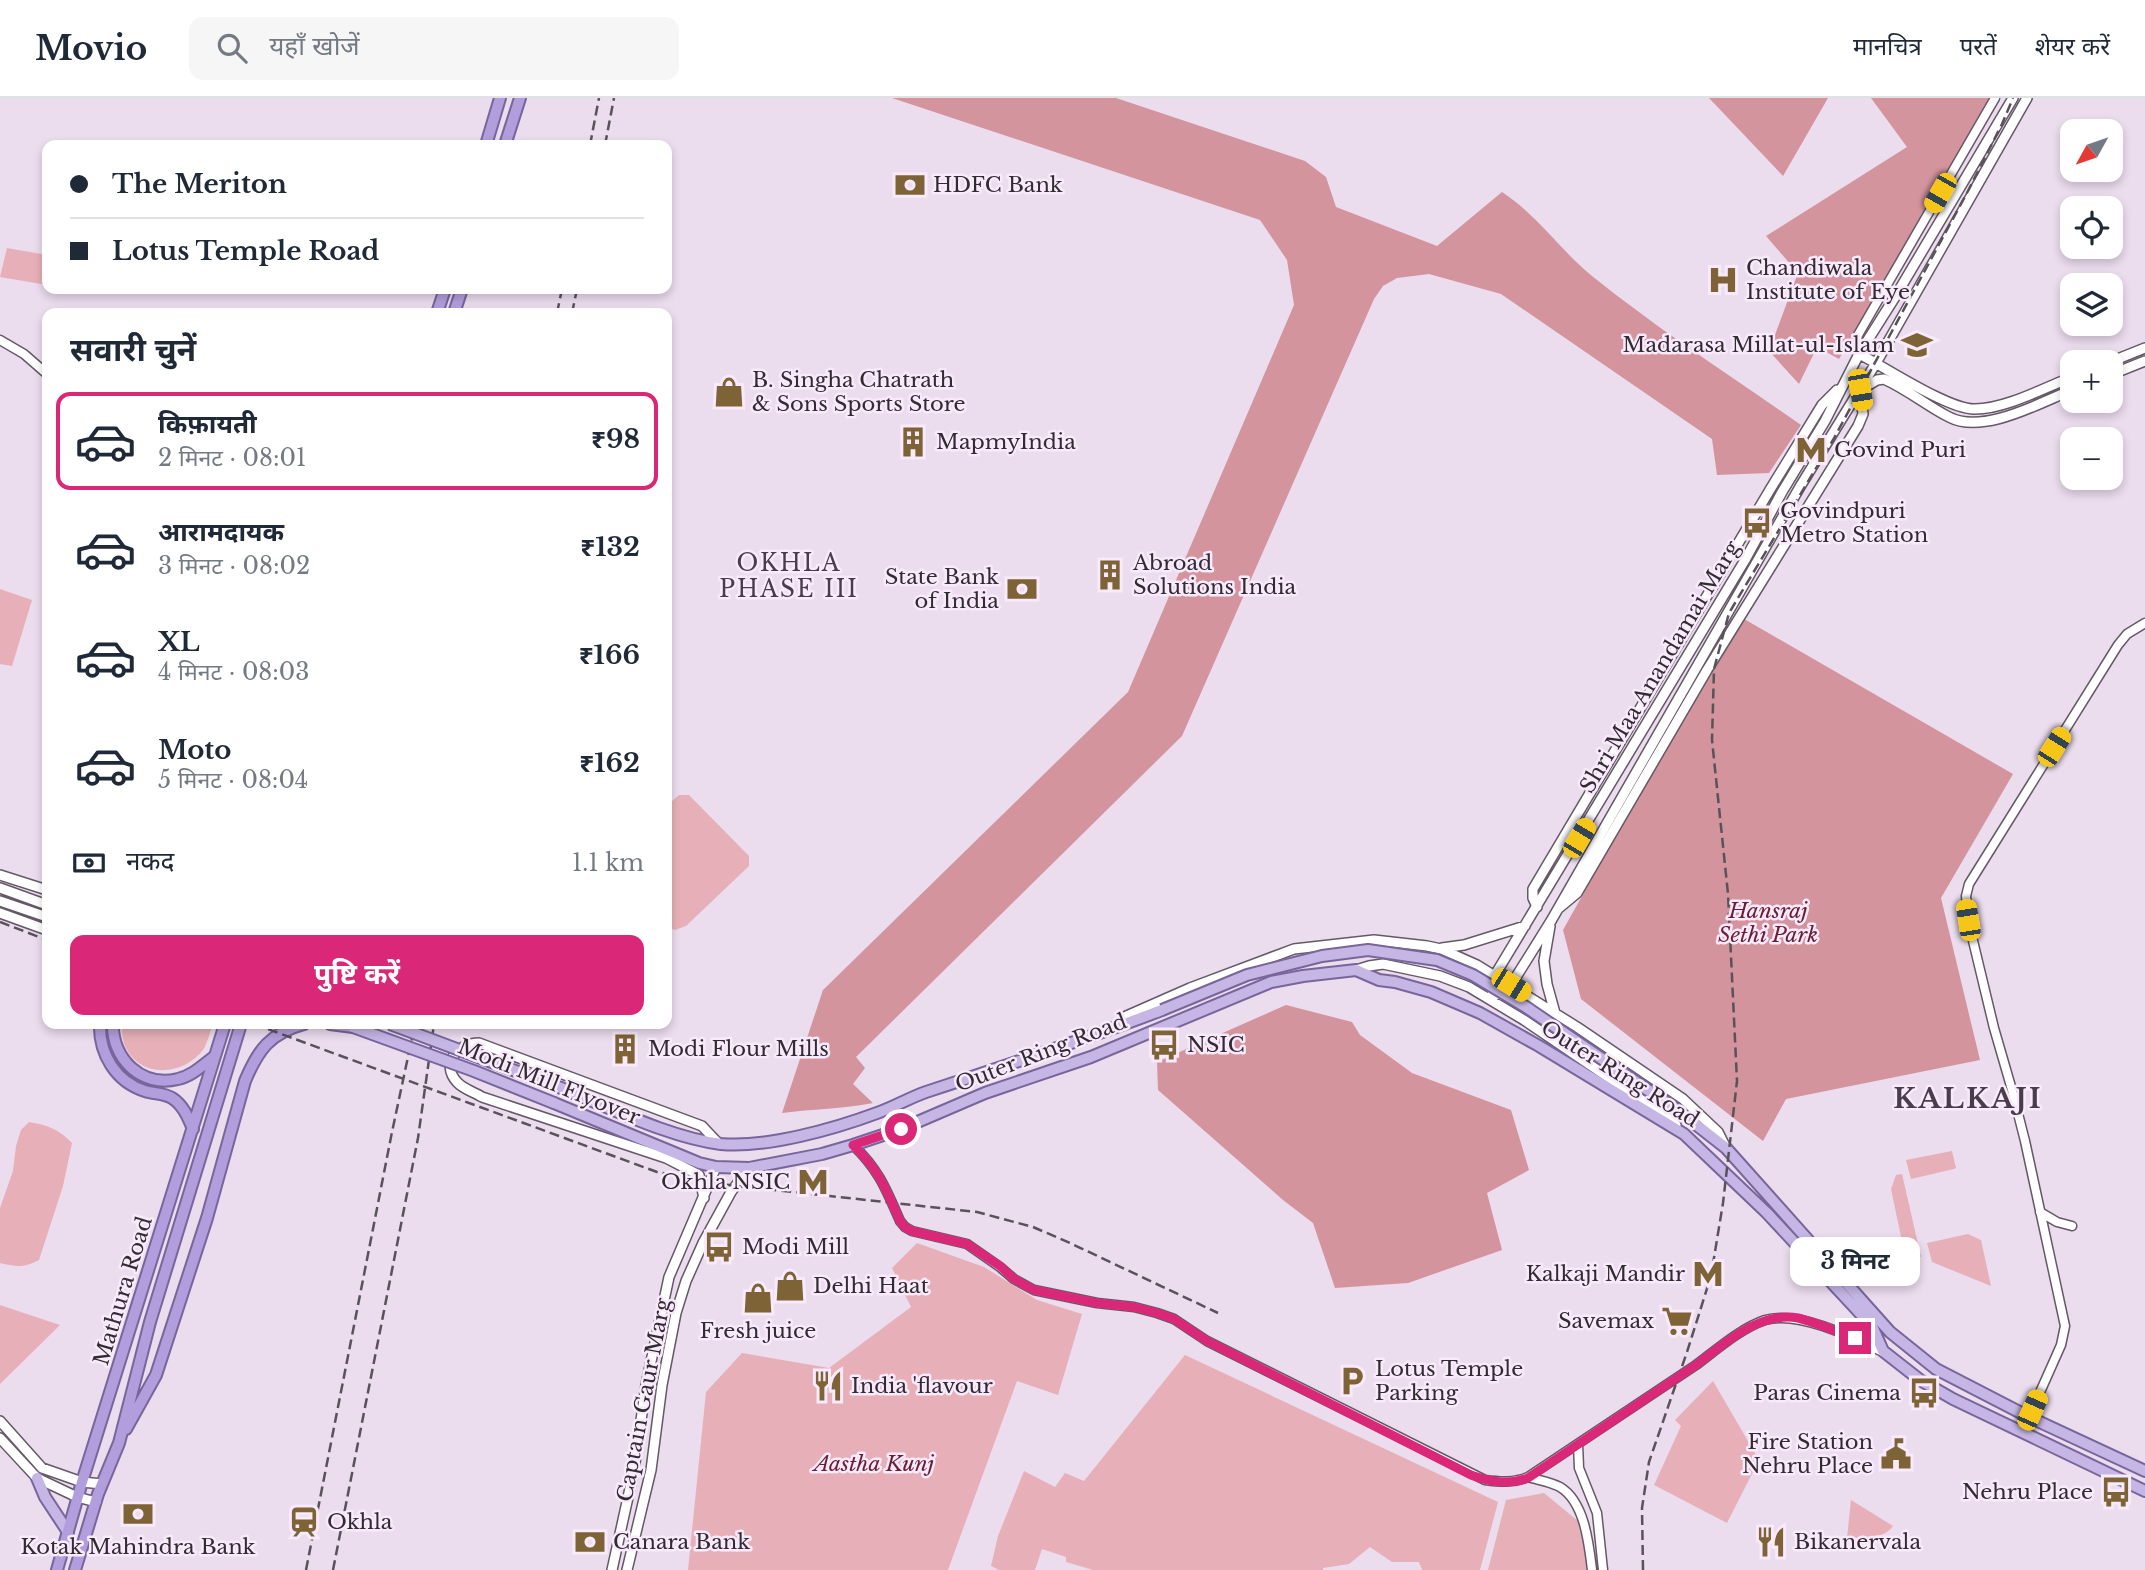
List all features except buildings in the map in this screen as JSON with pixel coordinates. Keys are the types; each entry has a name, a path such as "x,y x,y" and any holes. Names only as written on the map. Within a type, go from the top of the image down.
{"highway":[{"path":"487,140 499,98"},
{"path":"507,140 520,98"},
{"path":"100,1029 107,1059 116,1072 135,1087 175,1100 183,1108 193,1129"},
{"path":"114,1029 115,1044 126,1064 146,1077 169,1081 180,1079 200,1068 216,1054"},
{"name":"Mathura Road","path":"57,1570 224,1029"},
{"name":"Mathura Road","path":"75,1570 96,1502 119,1443 150,1322 239,1029"},
{"path":"119,1443 156,1375 207,1218 245,1081 253,1062 269,1041 291,1029"}],"main road":[{"name":"Shri Maa Anandamai Marg","path":"1490,999 1495,975 1745,560 1825,421 1859,354 2013,98"},
{"name":"Shri Maa Anandamai Marg","path":"1490,999 1511,985 1551,921 2027,98"},
{"path":"2123,357 2145,348"},
{"path":"1859,354 1953,405 1973,410 2004,403 2060,382"},
{"path":"2123,370 2145,361"},
{"path":"1557,910 1577,893 1707,670 1858,426 1863,414 1860,390 1884,379 1951,418 1971,423 2002,417 2060,395"},
{"path":"1536,907 1532,894 1540,878 1816,413 1841,386"},
{"path":"0,875 42,888"},
{"path":"0,888 42,903"},
{"path":"0,901 42,915"},
{"path":"0,913 42,928"},
{"path":"1551,921 1544,961 1555,1013"},
{"path":"1441,949 1476,942 1525,926"},
{"path":"1115,1028 1124,1017 1189,988 1294,949 1374,940 1441,949 1495,975 1684,1099 1718,1132 1726,1147 1909,1349 1936,1369 2029,1417 2145,1471"},
{"path":"1421,972 1429,969 1434,960 1433,953 1427,946"},
{"name":"Outer Ring Road","path":"719,1143 765,1142 845,1123 878,1113 914,1096 1115,1028 1247,975 1322,956 1368,950 1437,960 1473,975 1526,1007 1680,1112 1726,1147"},
{"path":"1356,971 1383,964 1469,987 1667,1116 1684,1134"},
{"name":"Outer Ring Road","path":"699,1163 716,1167 749,1168 853,1145 901,1129 985,1093 1091,1057 1271,982 1356,971 1379,980 1431,992 1480,1013 1684,1134 1767,1213 1872,1326 1885,1353 1920,1380 1953,1399 2145,1491"},
{"name":"Modi Mill Flyover","path":"360,1029 474,1071 699,1163"},
{"name":"Modi Mill Flyover","path":"404,1029 661,1128 719,1143"},
{"path":"1574,1056 1575,1046 1581,1040 1586,1037 1594,1039"},
{"path":"704,1198 699,1175 666,1158 482,1097 460,1085 451,1070 451,1061 462,1046 479,1043 702,1126 719,1143"},
{"path":"679,1165 699,1163"},
{"name":"Captain Gaur Marg","path":"612,1570 634,1469 646,1385 668,1277 716,1167"},
{"name":"Captain Gaur Marg","path":"628,1570 651,1470 662,1385 676,1313 686,1281 703,1243 731,1192 749,1168"},
{"path":"0,1421 42,1468 82,1482 103,1484"},
{"path":"0,1438 37,1478 78,1497 96,1502"},
{"path":"37,1478 44,1497 68,1532"}],"street":[{"path":"1859,354 1856,345 1858,335 1995,98"},
{"path":"0,340 24,354 42,370"},
{"path":"2029,1417 2065,1332 2012,1090 1981,978 1968,920 1966,896 1969,884 2118,645 2127,634 2145,623"},
{"path":"853,1145 875,1169 900,1221 912,1231 967,1244 1014,1279 1034,1290 1097,1303 1134,1307 1174,1319 1207,1341 1485,1480 1500,1482 1528,1478 1722,1345 1763,1321 1781,1317 1801,1319 1855,1338 1885,1353"},
{"path":"2040,1212 2057,1222 2073,1226"},
{"path":"1578,1444 1579,1468 1597,1513 1603,1570"},
{"path":"1528,1478 1564,1489 1573,1501 1585,1525 1592,1570"}],"green space":[{"path":"892,98 1116,98 1305,161 1326,177 1336,207 1437,246 1502,192 1526,211 1580,266 1617,296 1801,425 1769,473 1717,475 1712,439 1501,294 1429,274 1397,278 1383,286 1374,299 1182,736 856,1057 865,1068 853,1084 873,1103 782,1113 823,990 1128,692 1294,305 1287,260 1260,220"},
{"path":"1709,98 1828,98 1783,176"},
{"path":"1871,98 1989,98 1839,359 1817,347 1799,384 1769,351 1798,273 1766,236 1907,147"},
{"path":"7,248 42,254 42,284 0,277"},
{"path":"0,589 32,600 12,666 0,664"},
{"name":"Hansraj Sethi Park","path":"1739,616 2013,774 1941,898 1980,1060 1786,1099 1763,1141 1581,999 1563,930"},
{"path":"679,795 689,795 749,856 749,866 686,926 675,930 672,929 672,801"},
{"path":"1286,1005 1352,1022 1360,1035 1412,1073 1511,1110 1529,1170 1487,1193 1502,1250 1408,1283 1335,1288 1313,1223 1158,1090 1157,1062"},
{"path":"122,1029 211,1029 205,1047 195,1059 173,1069 151,1069 141,1064 132,1057 124,1043"},
{"path":"29,1122 52,1128 72,1143 63,1186 39,1260 16,1266 0,1263 0,1208 13,1171 21,1130"},
{"path":"1952,1151 1956,1168 1911,1179 1906,1160"},
{"path":"1902,1174 1921,1257 1904,1251 1891,1189 1896,1175"},
{"path":"1968,1234 1981,1240 1991,1286 1932,1262 1927,1243"},
{"name":"Aastha Kunj","path":"917,1243 984,1267 1037,1300 1082,1314 1058,1395 1017,1381 948,1570 688,1570 706,1392 742,1353 829,1368 911,1307 892,1268"},
{"path":"0,1305 60,1325 0,1384"},
{"path":"1185,1355 1498,1502 1480,1570 1422,1570 1419,1562 1392,1562 1370,1547 1349,1564 1323,1570 1093,1570 1066,1562 1066,1557 1042,1549 1035,1570 999,1570 991,1566 998,1536 1024,1471 1055,1487 1065,1473 1084,1481"},
{"path":"1713,1381 1759,1460 1727,1523 1654,1485 1681,1426 1675,1420"},
{"path":"1544,1493 1578,1521 1592,1570 1488,1570 1506,1500"},
{"path":"1851,1500 1893,1526 1878,1536 1847,1538"}],"railway":[{"path":"591,140 599,98"},
{"path":"606,140 614,98"},
{"path":"1643,1570 1642,1508 1649,1462 1711,1276 1723,1203 1737,1081 1728,894 1712,740 1714,669 1729,613 1833,440 1968,191 2013,98"},
{"path":"558,308 561,294"},
{"path":"573,308 576,294"},
{"path":"0,922 42,938"},
{"path":"268,1029 657,1172 719,1184 977,1212 1033,1227 1218,1313"},
{"path":"306,1570 414,1029"},
{"path":"333,1570 418,1138 433,1029"}],"place":[{"name":"HDFC Bank","path":"910,185"},
{"name":"Chandiwala Institute of Eye","path":"1723,280"},
{"name":"Madarasa Millat-ul-Islam","path":"1917,345"},
{"name":"B. Singha Chatrath & Sons Sports Store","path":"729,392"},
{"name":"MapmyIndia","path":"913,442"},
{"name":"Govind Puri","path":"1811,450"},
{"name":"Govindpuri Metro Station","path":"1757,523"},
{"name":"Abroad Solutions India","path":"1110,575"},
{"name":"State Bank of India","path":"1022,589"},
{"name":"NSIC","path":"1164,1045"},
{"name":"Modi Flour Mills","path":"625,1049"},
{"name":"Okhla NSIC","path":"813,1182"},
{"name":"Modi Mill","path":"719,1247"},
{"name":"Kalkaji Mandir","path":"1708,1274"},
{"name":"Delhi Haat","path":"790,1286"},
{"name":"Fresh juice","path":"758,1298"},
{"name":"Savemax","path":"1677,1321"},
{"name":"Lotus Temple Parking","path":"1352,1381"},
{"name":"India 'flavour","path":"828,1386"},
{"name":"Paras Cinema","path":"1924,1393"},
{"name":"Fire Station Nehru Place","path":"1896,1454"},
{"name":"Nehru Place","path":"2116,1492"},
{"name":"Kotak Mahindra Bank","path":"138,1514"},
{"name":"Okhla","path":"304,1522"},
{"name":"Canara Bank","path":"590,1542"},
{"name":"Bikanervala","path":"1771,1542"}],"district":[{"name":"OKHLA PHASE III","path":"789,576"},
{"name":"KALKAJI","path":"1968,1098"}],"route":[{"path":"901,1129 853,1145 870,1161 881,1178 905,1227 967,1244 1021,1284 1034,1290 1097,1303 1134,1307 1174,1319 1207,1341 1485,1480 1509,1482 1528,1478 1722,1345 1763,1321 1781,1317 1801,1319 1855,1338"}]}
